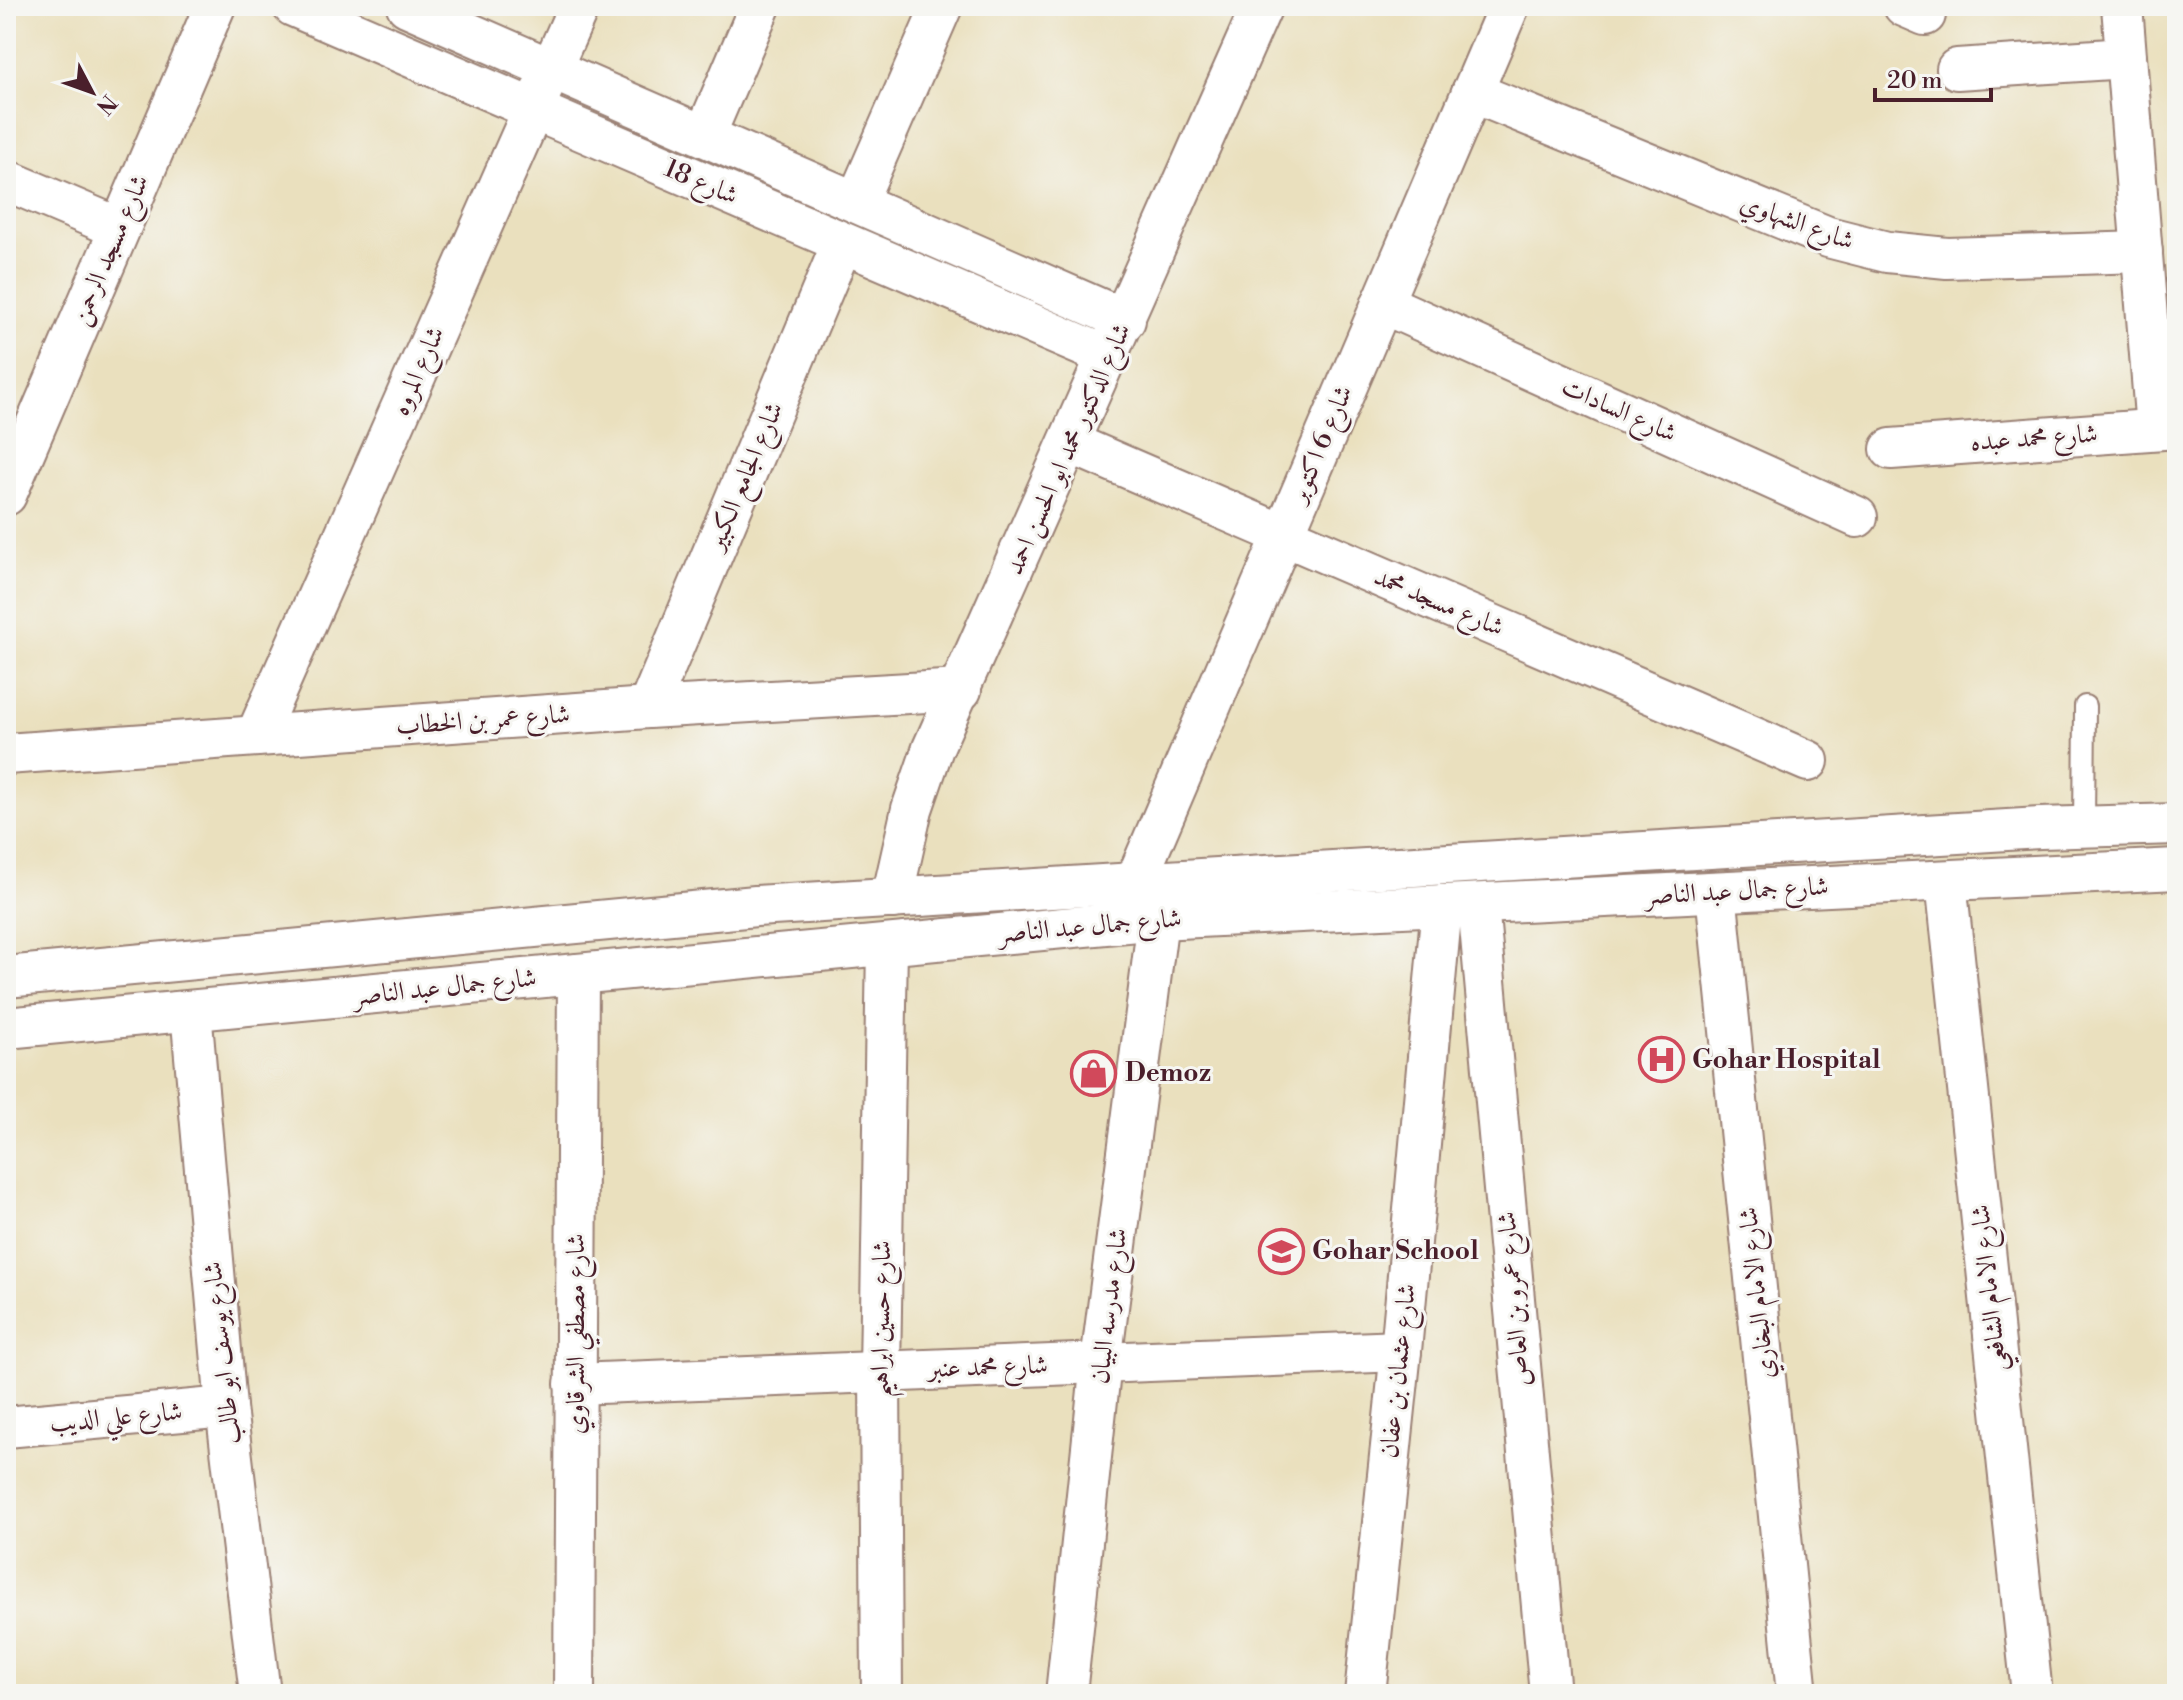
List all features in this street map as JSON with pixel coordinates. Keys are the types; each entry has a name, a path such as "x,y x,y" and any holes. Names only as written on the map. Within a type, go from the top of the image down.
{"street":[{"name":"شارع مسجد الرحمن","path":"6,495 215,6"},
{"name":"شارع 18","path":"293,6 1109,357"},
{"name":"شارع 18","path":"407,6 1125,320"},
{"name":"شارع المروه","path":"256,736 579,6"},
{"path":"705,135 760,6"},
{"path":"857,201 942,6"},
{"name":"شارع الدكتور محمد ابو الحسن احمد","path":"892,898 912,809 933,748 1109,357 1262,6"},
{"name":"شارع 6 اكتوبر","path":"1135,883 1509,6"},
{"path":"2122,6 2142,252 2167,429"},
{"path":"1957,69 2126,58"},
{"name":"شارع الشهاوي","path":"1472,92 1828,237 1887,252 1947,258 2142,252"},
{"path":"6,180 119,228"},
{"name":"شارع الجامع الكبير","path":"648,708 842,244"},
{"name":"شارع السادات","path":"1382,303 1857,517"},
{"name":"شارع محمد عبده","path":"1891,449 2167,429"},
{"name":"شارع مسجد محمد","path":"1070,443 1808,761"},
{"name":"شارع عمر بن الخطاب","path":"6,754 648,708 961,690"},
{"name":"شارع جمال عبد الناصر","path":"6,977 756,906 2177,824"},
{"name":"شارع جمال عبد الناصر","path":"6,1028 1158,919 2177,869"},
{"name":"شارع الامام الشافعي","path":"1946,881 2032,1694"},
{"name":"شارع الامام البخاري","path":"1716,892 1797,1694"},
{"name":"شارع عثمان بن عفان","path":"1365,1694 1401,1351 1460,904"},
{"name":"شارع عمرو بن العاص","path":"1460,904 1550,1694"},
{"name":"شارع مدرسه البيان","path":"1066,1694 1101,1362 1158,919"},
{"name":"شارع حسين ابراهيم","path":"882,1694 880,1371 887,945"},
{"name":"شارع مصطفي الشرقاوي","path":"574,1694 578,974"},
{"name":"شارع يوسف ابو طالب","path":"191,1011 226,1407 260,1694"},
{"name":"شارع محمد عنبر","path":"575,1384 1401,1351"},
{"name":"شارع علي الديب","path":"6,1427 226,1407"}],"lane":[{"path":"2084,827 2085,706"}],"place":[{"name":"Gohar Hospital","path":"1661,1060"},
{"name":"Demoz","path":"1094,1073"},
{"name":"Gohar School","path":"1281,1251"}]}
